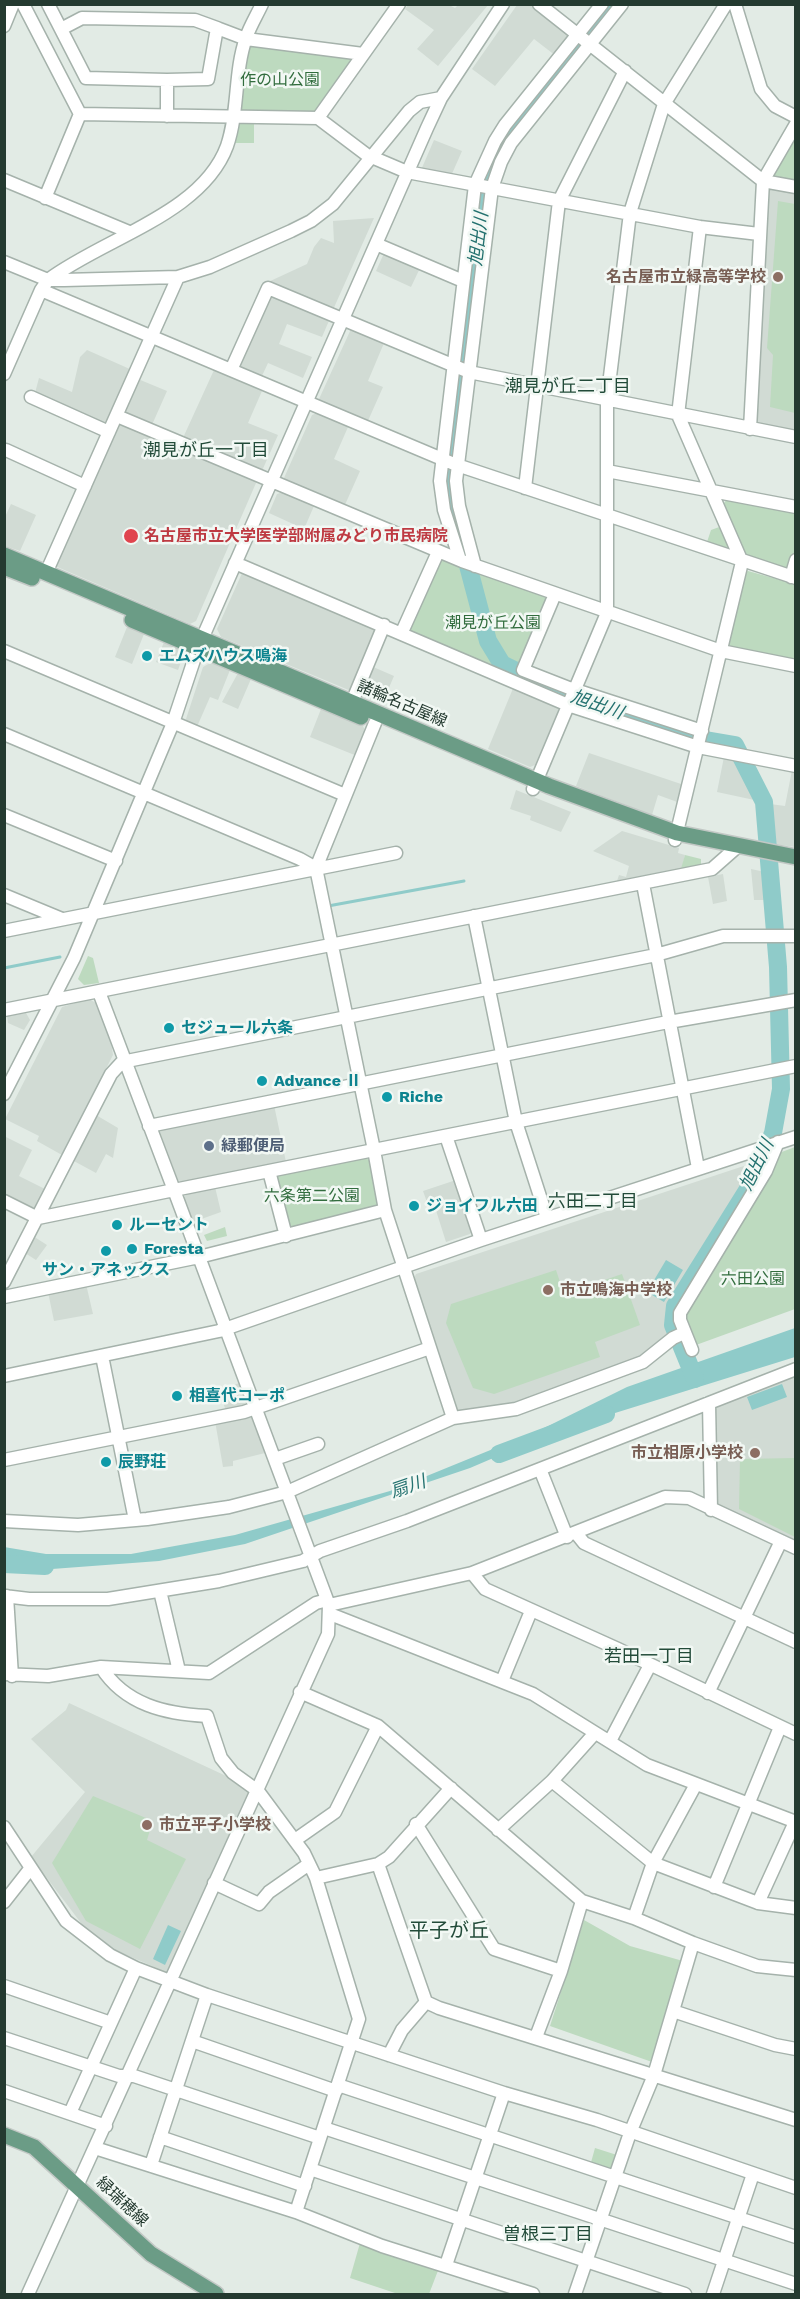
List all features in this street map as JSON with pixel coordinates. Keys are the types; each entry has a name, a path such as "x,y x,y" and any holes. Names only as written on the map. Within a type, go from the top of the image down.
{"main road":[{"name":"諸輪名古屋線","path":"4,555 375,723 535,785"},
{"name":"諸輪名古屋線","path":"4,567 352,702 626,826 770,858 795,867"},
{"name":"諸輪名古屋線","path":"770,858 795,857"},
{"name":"緑瑞穂線","path":"4,2134 34,2147 151,2254 216,2295"}],"street":[{"path":"4,26 13,4"},
{"path":"23,4 80,114"},
{"path":"48,4 86,78 208,79 217,28"},
{"path":"4,374 10,348 44,285 129,232 182,203 202,186 223,156 233,116 246,39 262,4"},
{"path":"318,118 399,4"},
{"path":"4,1094 52,1001 116,861 173,723 201,643 407,172 441,98 502,4"},
{"path":"539,4 763,181 795,187"},
{"path":"461,370 464,281 484,187 511,143 584,39 602,4"},
{"path":"584,39 622,4"},
{"path":"535,785 607,613 608,401 630,213 664,104 726,4"},
{"path":"735,4 761,89 775,106 795,117"},
{"path":"61,29 82,18 195,20 246,39 363,54"},
{"path":"525,488 559,201 624,71"},
{"path":"167,80 167,116"},
{"path":"44,285 178,277 210,267 311,221 333,204 415,106 420,102 441,98"},
{"path":"80,114 318,118 372,157 407,172 700,227 759,234"},
{"path":"45,198 80,114"},
{"path":"750,429 763,181 795,124"},
{"path":"4,180 129,232"},
{"path":"467,563 450,463 484,187"},
{"path":"676,836 742,562 678,415 700,227"},
{"path":"376,244 464,281"},
{"path":"4,262 44,285 152,336 450,463 742,562 793,577 795,560"},
{"path":"46,573 178,277"},
{"path":"231,370 267,288 461,370 536,387 795,437"},
{"path":"31,397 109,432"},
{"path":"117,416 467,563 721,651 795,666"},
{"path":"6,450 85,486"},
{"path":"608,471 795,507"},
{"path":"402,632 438,552"},
{"path":"235,563 384,626 571,697 700,739 739,755 795,766"},
{"path":"555,594 523,670 571,697"},
{"path":"352,702 384,626"},
{"path":"4,651 345,795"},
{"path":"375,723 316,868 385,1210 453,1418"},
{"path":"4,734 300,859 316,868"},
{"path":"4,814 116,861"},
{"path":"4,1010 712,869 735,850"},
{"path":"4,931 396,853"},
{"path":"643,884 699,1168"},
{"path":"4,895 63,919"},
{"path":"474,916 516,1122 547,1218"},
{"path":"4,1282 111,1074 125,1061 656,955 723,936 795,936"},
{"path":"28,2295 328,1634 329,1606 310,1552 99,992"},
{"path":"149,1126 784,1001"},
{"path":"4,1202 38,1218 787,1068"},
{"path":"447,1136 481,1240"},
{"path":"4,1376 226,1328 404,1269 481,1240 795,1137"},
{"path":"692,1350 680,1335 680,1320 684,1305 766,1171 772,1144"},
{"path":"270,1171 286,1236"},
{"path":"4,1297 199,1257 385,1210"},
{"path":"4,1521 78,1525 135,1520 229,1507 287,1492 453,1418 516,1409 643,1362 680,1335"},
{"path":"4,1460 118,1438 255,1407 430,1348"},
{"path":"102,1356 135,1520"},
{"path":"758,1903 795,1822 695,1786 647,1765 533,1694 329,1606 316,1603 208,1673 101,1667 48,1676 8,1676 6,1596 108,1599 260,1573 303,1561 310,1552 540,1469 795,1369"},
{"path":"709,1403 711,1510"},
{"path":"275,1459 318,1444"},
{"path":"540,1469 572,1535 584,1543 795,1642"},
{"path":"329,1606 472,1573 665,1497 689,1498 795,1548"},
{"path":"708,1693 781,1541"},
{"path":"472,1573 485,1589 795,1734"},
{"path":"160,1591 179,1671"},
{"path":"502,1681 531,1611"},
{"path":"610,1741 650,1665"},
{"path":"101,1667 110,1681 141,1703 173,1714 207,1716 221,1758 233,1773 258,1791 295,1840 315,1878 359,2019 296,2212"},
{"path":"300,1692 378,1726 582,1901 634,1918 693,1943 757,1966 795,1970"},
{"path":"295,1840 335,1812 378,1726"},
{"path":"714,1887 780,1727"},
{"path":"498,1830 552,1781 595,1733"},
{"path":"552,1781 653,1863 758,1903 795,1908"},
{"path":"634,1918 653,1863 695,1786"},
{"path":"315,1878 378,1864 388,1857 451,1788"},
{"path":"416,1824 494,1949 561,1971"},
{"path":"4,1827 66,1921 79,1934 110,1955 136,1968 207,1995 504,2093 597,2120 795,2188"},
{"path":"214,1883 259,1904 269,1892 309,1864"},
{"path":"378,1864 426,2002"},
{"path":"4,1902 30,1869"},
{"path":"536,2037 561,1971 582,1901"},
{"path":"575,2295 614,2177 654,2075 693,1943"},
{"path":"70,2113 136,1968"},
{"path":"4,1986 111,2023"},
{"path":"152,2165 207,1995"},
{"path":"426,2002 795,2120"},
{"path":"389,2055 402,2030 426,2002"},
{"path":"673,2011 775,2045 795,2049"},
{"path":"4,2038 119,2076 128,2075 475,2177 795,2284"},
{"path":"192,2040 489,2135 795,2237"},
{"path":"4,2091 106,2126"},
{"path":"446,2265 504,2093"},
{"path":"160,2137 305,2186"},
{"path":"95,2148 296,2212 382,2246 533,2295"},
{"path":"310,2169 685,2295"},
{"path":"713,2295 753,2174"},
{"path":"491,2282 504,2295"}],"shaded area":[{"path":"408,5 449,5 455,8 458,5 488,5 438,66 417,49 434,30 405,9"},
{"path":"517,5 532,5 570,34 556,56 534,39 495,86 472,69"},
{"path":"434,140 462,151 451,176 421,170"},
{"name":"名古屋市立緑高等学校","path":"770,187 795,191 795,432 758,426 755,421 766,191"},
{"path":"374,218 332,312 266,283 307,264 314,247 321,238 334,243 333,221"},
{"path":"385,251 421,266 411,287 376,271"},
{"path":"267,294 331,316 322,337 287,324 279,344 312,357 303,378 268,363 261,378 238,369"},
{"path":"351,329 384,343 368,381 383,387 367,423 321,403 319,399"},
{"path":"87,350 132,370 108,425 35,393 39,378 72,392 80,357"},
{"path":"214,370 262,391 248,423 278,435 261,473 182,440"},
{"path":"138,379 167,391 151,427 125,416 124,411"},
{"path":"317,413 348,427 334,459 360,471 344,507 286,482 284,478 312,415"},
{"name":"名古屋市立大学医学部附属みどり市民病院","path":"122,424 255,480 256,483 196,621 190,624 55,566 117,425"},
{"path":"283,492 314,506 304,529 269,513 277,494"},
{"path":"11,504 36,515 20,551 5,546 5,517"},
{"path":"243,571 375,627 376,632 351,691 221,637 217,629"},
{"path":"127,627 144,634 132,664 115,657"},
{"path":"164,642 178,648 182,659 178,670 156,662"},
{"path":"212,662 230,670 218,700 210,697 196,729 188,725 186,719 203,667"},
{"path":"371,666 394,676 382,704 359,695"},
{"path":"238,673 251,679 238,709 222,702"},
{"path":"514,686 557,704 559,709 535,765 530,767 488,749"},
{"path":"321,709 363,726 366,733 357,756 310,737"},
{"path":"589,753 684,785 680,803 658,795 652,815 576,786"},
{"path":"724,757 737,760 759,801 717,792"},
{"path":"792,770 795,771 795,847 774,844 770,804 785,806"},
{"path":"516,790 571,812 561,832 530,820 531,816 510,809"},
{"path":"622,831 679,848 678,853 685,855 681,872 616,884 619,875 626,877 629,866 593,851"},
{"path":"751,869 765,872 767,900 754,900"},
{"path":"723,874 727,901 713,904 708,877"},
{"path":"89,999 96,1003 111,1042 113,1055 62,1155 37,1141 39,1136 5,1119 62,1007"},
{"path":"26,1013 30,1020 24,1030 8,1023 7,1016"},
{"path":"274,1105 286,1162 182,1182 178,1180 160,1132 162,1128"},
{"path":"96,1115 118,1128 113,1158 106,1154 96,1173 72,1160"},
{"path":"4,1136 32,1150 19,1176 45,1189 36,1207 30,1208 5,1195"},
{"name":"市立鳴海中学校","path":"759,1161 674,1299 669,1319 672,1333 640,1358 514,1405 463,1412 456,1410 413,1280 416,1274"},
{"path":"456,1180 473,1229 470,1234 446,1242 434,1204 428,1205 423,1191"},
{"path":"215,1187 221,1212 193,1222 184,1198 187,1193"},
{"path":"33,1236 47,1245 36,1260 25,1253"},
{"path":"86,1284 93,1314 54,1321 48,1292"},
{"name":"市立相原小学校","path":"795,1372 795,1541 719,1506 715,1501 714,1406"},
{"path":"239,1383 246,1402 243,1407 226,1411 219,1391"},
{"path":"247,1415 252,1418 265,1453 233,1461 233,1466 223,1467 215,1421"},
{"name":"市立平子小学校","path":"69,1703 237,1781 251,1792 170,1971 166,1972 101,1944 84,1927 31,1857 85,1792 31,1739 66,1710"}],"green space":[{"name":"作の山公園","path":"252,44 351,57 353,61 313,113 241,112 238,108 248,47"},
{"path":"239,123 254,123 254,143 232,143"},
{"path":"795,133 795,183 777,179 773,172"},
{"path":"778,201 795,204 795,413 770,407 773,355 767,348"},
{"path":"727,499 795,511 795,553 791,567 787,570 744,556 722,506"},
{"path":"722,526 730,545 724,551 706,545 711,530"},
{"name":"潮見が丘公園","path":"443,560 547,597 549,602 516,678 411,633 409,628 438,562"},
{"path":"748,571 795,584 795,661 731,648 728,643 744,573"},
{"path":"685,855 701,859 701,867 680,872"},
{"path":"88,956 93,958 99,983 84,985 78,979"},
{"name":"六田公園","path":"795,1147 795,1309 696,1345 693,1343 684,1313 779,1153"},
{"name":"六条第二公園","path":"365,1157 369,1160 377,1204 375,1208 291,1230 287,1227 274,1179 277,1175"},
{"path":"225,1227 227,1236 207,1241 204,1235"},
{"path":"556,1270 564,1294 622,1274 640,1325 595,1342 600,1357 494,1394 473,1388 446,1323 451,1304"},
{"path":"796,1458 795,1537 739,1509 740,1459"},
{"path":"93,1796 146,1818 150,1830 147,1840 186,1859 140,1949 86,1921 52,1863"},
{"path":"584,1920 630,1946 683,1961 652,2062 550,2026"},
{"path":"595,2148 617,2155 611,2173 590,2166"},
{"path":"360,2243 439,2268 429,2294 398,2294 350,2278"}],"water":[{"path":"666,1260 683,1270 664,1302 647,1292"},
{"name":"扇川","path":"795,1328 795,1357 554,1432 470,1468 245,1544 159,1561 52,1569 5,1563 4,1547 46,1554 131,1554 235,1535 390,1491 542,1429 627,1387"},
{"path":"782,1384 787,1397 752,1410 747,1397"},
{"path":"168,1925 181,1931 165,1965 153,1959"}],"waterway":[{"name":"旭出川","path":"612,4 508,135 486,182 461,365 449,494 488,641 502,664 564,694 694,738 735,745 764,802 778,967 781,1089 773,1133 758,1173 675,1306 673,1325 695,1379"},
{"path":"328,906 464,881"},
{"path":"4,968 60,957"},
{"name":"扇川","path":"499,1454 606,1414"},
{"name":"扇川","path":"4,1564 45,1566"}],"place":[{"name":"名古屋市立緑高等学校","path":"778,277"},
{"name":"名古屋市立大学医学部附属みどり市民病院","path":"131,536"},
{"name":"エムズハウス鳴海","path":"147,656"},
{"name":"セジュール六条","path":"169,1028"},
{"name":"Advance Ⅱ","path":"262,1081"},
{"name":"Riche","path":"387,1097"},
{"name":"緑郵便局","path":"209,1146"},
{"name":"ジョイフル六田","path":"414,1206"},
{"name":"ルーセント","path":"117,1225"},
{"name":"Foresta","path":"132,1249"},
{"name":"サン・アネックス","path":"106,1251"},
{"name":"市立鳴海中学校","path":"548,1290"},
{"name":"相喜代コーポ","path":"177,1396"},
{"name":"市立相原小学校","path":"755,1453"},
{"name":"辰野荘","path":"106,1462"},
{"name":"市立平子小学校","path":"147,1825"}],"district":[{"name":"潮見が丘二丁目","path":"568,387"},
{"name":"潮見が丘一丁目","path":"206,451"},
{"name":"六田二丁目","path":"593,1202"},
{"name":"若田一丁目","path":"649,1657"},
{"name":"平子が丘","path":"449,1931"},
{"name":"曽根三丁目","path":"548,2235"}]}
